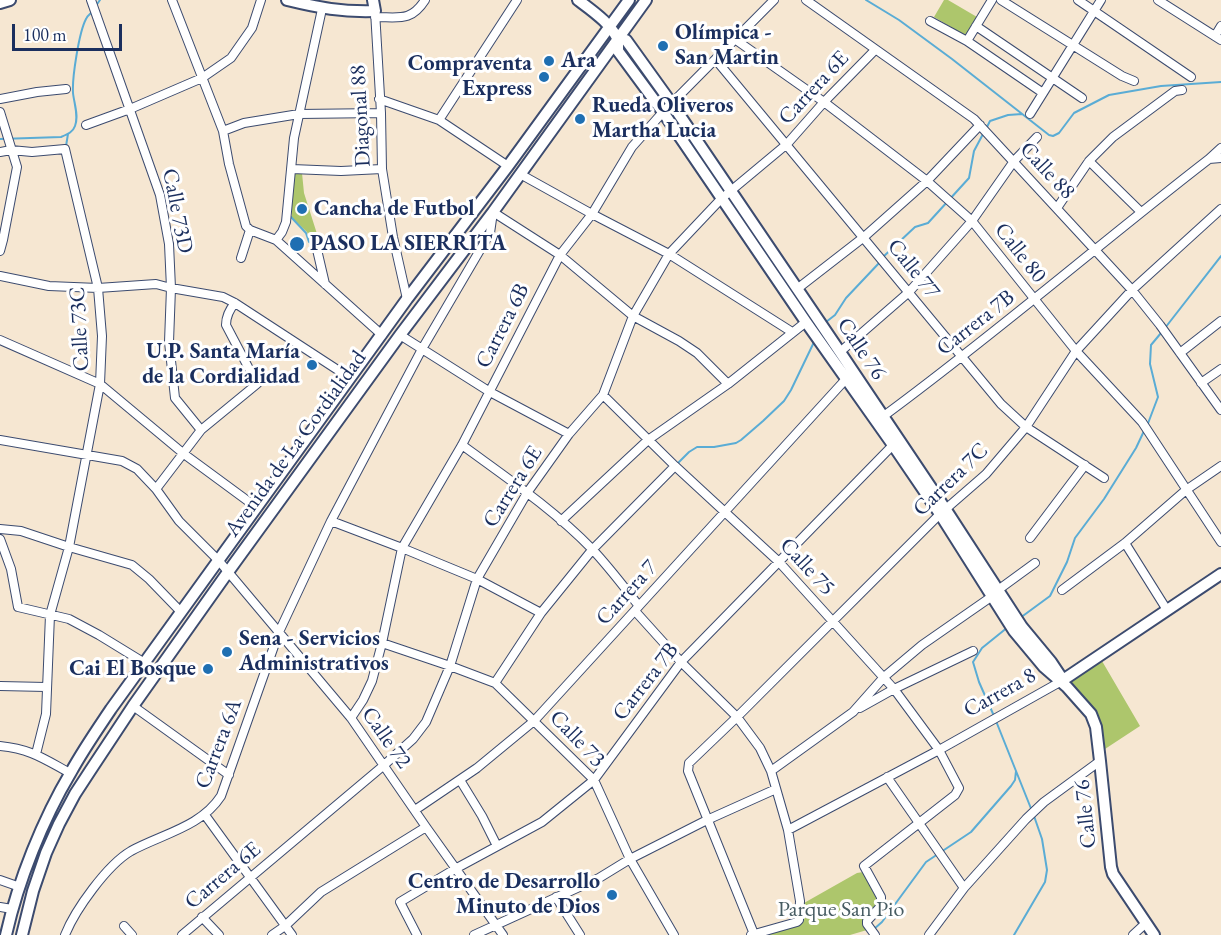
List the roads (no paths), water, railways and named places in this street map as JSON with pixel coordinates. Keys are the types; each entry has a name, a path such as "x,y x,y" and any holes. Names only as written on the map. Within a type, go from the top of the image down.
{"main road":[{"path":"0,3 10,0"},
{"path":"287,0 322,9 350,12 374,9"},
{"name":"Calle 76","path":"578,0 610,28 618,39 618,51 627,64 797,290 840,352 893,445 943,512"},
{"name":"Avenida de La Cordialidad","path":"6,935 12,909 43,828 70,773 111,709 407,299 630,0"},
{"name":"Avenida de La Cordialidad","path":"22,935 36,883 59,824 75,794 133,706 400,335 493,212 646,0"},
{"name":"Calle 76","path":"618,39 626,40 672,104 806,322 846,379 879,419 943,512 1018,629 1051,662 1063,683 1090,714 1096,727 1113,874 1155,935"},
{"path":"597,69 609,63 627,64"},
{"name":"Carrera 8","path":"1063,683 1221,574"}],"street":[{"path":"172,0 223,131 244,222 250,230 276,240 382,335"},
{"path":"86,125 130,110 202,78 231,58 252,28 261,0"},
{"path":"374,9 410,16 418,10 424,0"},
{"path":"439,120 517,0"},
{"name":"Carrera 6B","path":"351,718 372,681 402,548 462,445 560,255 592,214 632,147 663,112 774,0"},
{"name":"Calle 88","path":"806,0 974,119 1132,290 1168,335 1221,410"},
{"path":"967,41 992,0"},
{"path":"1001,0 1122,76 1134,81"},
{"path":"1078,0 1191,76"},
{"path":"1030,114 1101,0"},
{"path":"1158,0 1218,38 1221,26"},
{"name":"Calle 73D","path":"92,2 160,195 169,244 171,288 169,342 175,398 201,430"},
{"path":"276,240 286,222 294,138 322,9"},
{"name":"Diagonal 88","path":"374,9 381,112 382,169 393,237 407,299"},
{"path":"930,21 967,41 1043,93"},
{"path":"976,26 1082,98"},
{"name":"Calle 80","path":"736,40 824,102 927,181 972,221 1076,351 1142,422 1221,542"},
{"name":"Carrera 6E","path":"182,935 413,739 426,722 450,666 477,579 527,493 569,434 603,395 633,316 669,254 726,195 787,144 875,50"},
{"name":"Calle 77","path":"716,60 1001,404 1026,428 1104,478"},
{"path":"0,99 66,89"},
{"path":"1057,208 1089,161 1113,137 1175,91 1182,90"},
{"path":"379,99 439,120 508,166"},
{"path":"0,112 17,167 0,251"},
{"path":"223,131 244,123 299,114 381,112"},
{"path":"797,290 864,237 927,181 980,125"},
{"path":"840,352 909,292 972,221 1014,161 1037,137"},
{"path":"0,152 9,142"},
{"name":"Calle 73C","path":"9,142 32,152 65,149 98,288 102,336 100,384 184,454 256,507"},
{"name":"Carrera 7B","path":"879,419 1034,300 1221,148"},
{"path":"1209,159 1221,158"},
{"path":"1089,161 1141,212"},
{"path":"292,169 341,171 382,169"},
{"path":"520,174 669,254 792,332"},
{"name":"Carrera 7C","path":"707,820 688,771 689,763 943,512 986,474 1026,428 1076,351 1132,290 1221,209"},
{"path":"493,212 560,255 633,316 697,353 728,384"},
{"name":"Carrera 6A","path":"65,935 94,887 118,860 129,852 205,815 221,796 279,632 331,521 422,349 490,232 493,212"},
{"path":"241,258 250,230"},
{"path":"315,241 326,285"},
{"path":"0,276 49,286 98,288 156,284 223,297 350,378"},
{"path":"156,489 201,430 257,384 226,325 229,311 235,303"},
{"path":"1180,353 1221,321"},
{"path":"561,521 648,440 728,384 806,322"},
{"path":"400,335 490,392 569,434"},
{"path":"0,340 100,384 69,547 50,615 46,714 36,754"},
{"path":"1202,383 1221,369"},
{"name":"Carrera 7","path":"415,810 477,768 534,721 846,379"},
{"name":"Calle 75","path":"603,395 675,466 779,562 894,689 939,750 959,788 955,795 919,822"},
{"name":"Calle 72","path":"0,440 122,461 137,469 156,489 179,521 219,561 351,718 503,935"},
{"path":"462,445 527,493 592,550 681,662 737,717 760,748 771,771 789,830 800,901 797,922 752,934 707,820"},
{"name":"Carrera 7B","path":"417,935 400,902 542,822 594,780 681,662 893,445"},
{"path":"1030,538 1085,465"},
{"path":"495,683 541,613 592,550 675,466"},
{"path":"1062,590 1125,543 1186,490 1221,466"},
{"path":"331,521 477,579 541,613"},
{"path":"0,529 21,531 132,565 181,612"},
{"path":"0,539 11,569 18,607 69,620 143,662"},
{"path":"1125,543 1167,610"},
{"path":"853,712 884,677 922,645 1035,563"},
{"name":"Calle 73","path":"382,643 495,683 594,780 630,859 673,934"},
{"path":"771,771 853,712 894,689 973,651"},
{"name":"Carrera 8","path":"789,830 1063,683"},
{"path":"0,686 46,687"},
{"path":"133,706 229,775"},
{"path":"0,746 36,754 70,773"},
{"path":"929,935 964,888 1026,819 1044,802 1100,761"},
{"path":"887,777 964,888"},
{"path":"460,780 497,846"},
{"path":"474,935 599,878 630,859 707,820 776,789"},
{"path":"205,815 291,935"},
{"path":"872,930 882,902 874,881 864,866 919,822"},
{"path":"272,935 285,926 321,892 426,828"},
{"path":"0,880 20,887"},
{"path":"556,897 580,935"},
{"path":"0,907 12,909"},
{"path":"202,917 219,935"},
{"path":"1133,935 1146,923"},
{"path":"124,926 132,935"}],"waterway":[{"path":"95,7 100,0"},
{"path":"866,0 899,20 1053,136 1059,133 1074,113 1109,95 1161,86 1221,82"},
{"path":"0,139 61,137 73,130 77,118 73,93 76,55 83,25 92,12"},
{"path":"986,129 990,121 1008,115 1022,114"},
{"name":"Calle 73C","path":"66,146 68,134"},
{"path":"883,257 915,227 928,223 969,178 974,151 983,134"},
{"path":"290,216 306,233 309,242 314,245"},
{"path":"1165,328 1221,256"},
{"path":"826,322 835,315 846,298 880,262"},
{"path":"1147,426 1158,397 1150,364 1151,345 1161,333"},
{"path":"677,464 697,447 736,443 763,421 784,401 815,340"},
{"path":"1020,618 1050,596 1067,562 1075,538 1104,499 1144,431"},
{"path":"994,716 973,662 982,648 1008,627"},
{"path":"996,721 1032,811"},
{"path":"874,929 882,922 926,862 971,832 1011,786 1015,780 1016,771"},
{"path":"1014,935 1045,882 1047,870 1042,839 1034,816"}],"place":[{"name":"Olímpica - San Martin","path":"663,46"},
{"name":"Ara","path":"549,61"},
{"name":"Compraventa Express","path":"544,77"},
{"name":"Rueda Oliveros Martha Lucia","path":"580,119"},
{"name":"Cancha de Futbol","path":"302,209"},
{"name":"PASO LA SIERRITA","path":"297,244"},
{"name":"U.P. Santa María de la Cordialidad","path":"312,365"},
{"name":"Sena - Servicios Administrativos","path":"227,652"},
{"name":"Cai El Bosque","path":"208,669"},
{"name":"Centro de Desarrollo Minuto de Dios","path":"612,895"}],"park label":[{"name":"Parque San Pio","path":"841,910"}]}
